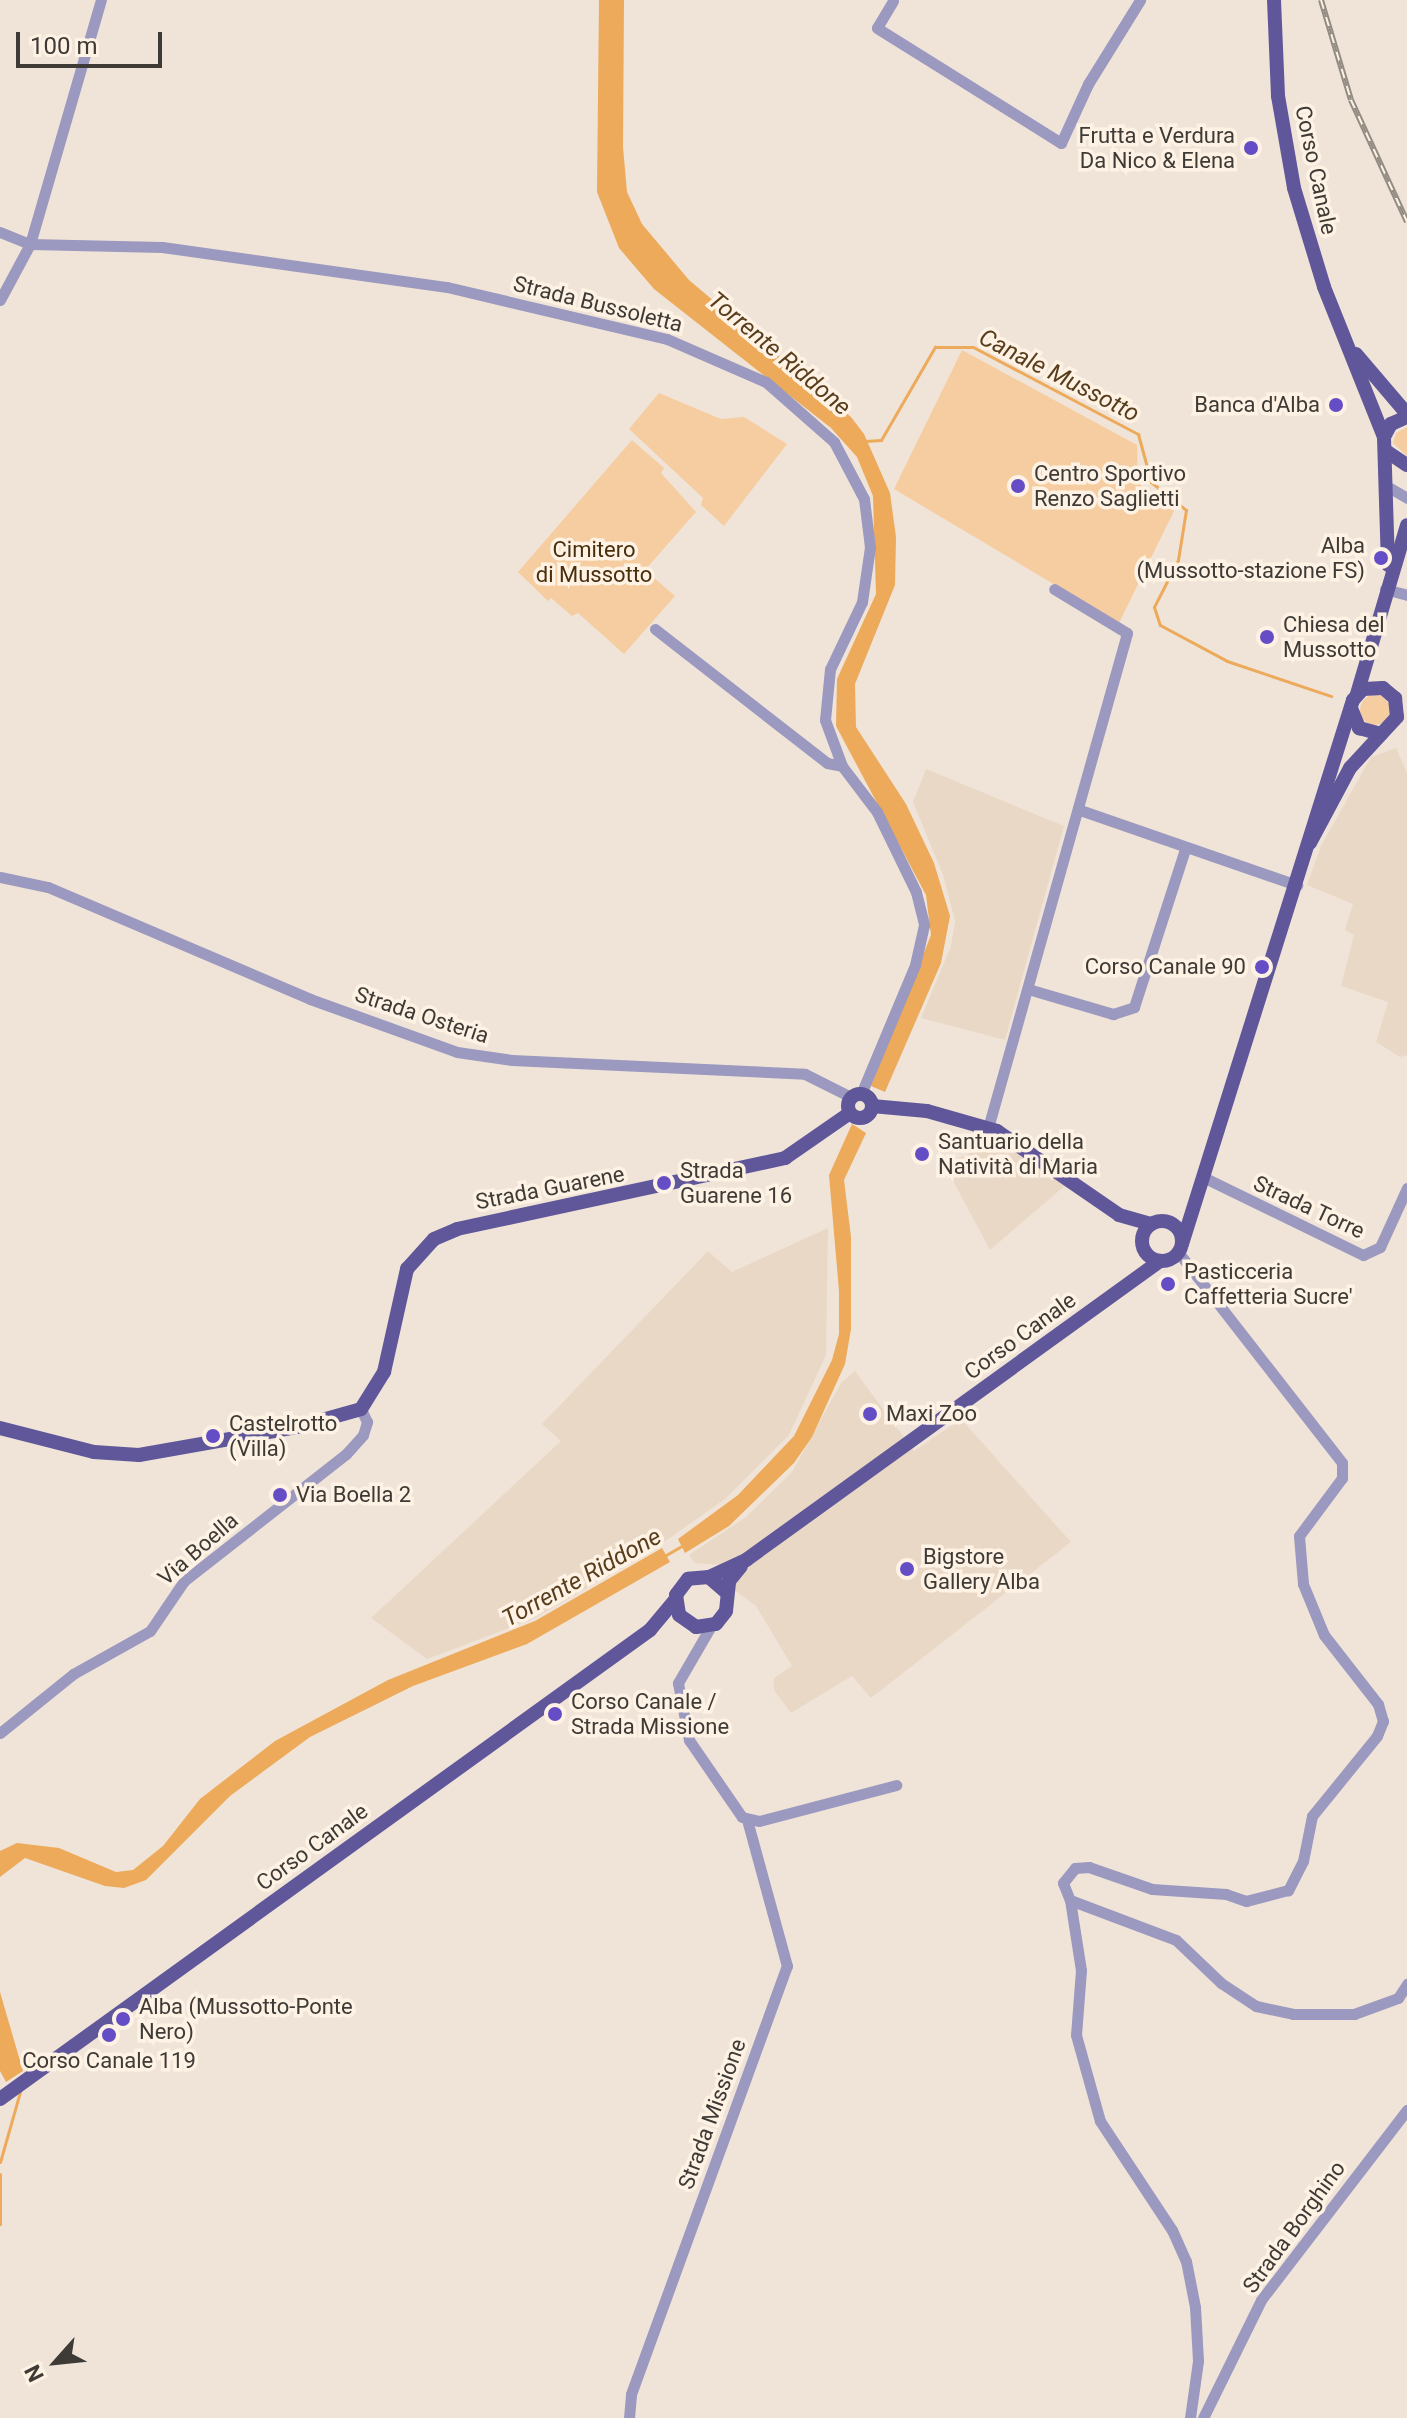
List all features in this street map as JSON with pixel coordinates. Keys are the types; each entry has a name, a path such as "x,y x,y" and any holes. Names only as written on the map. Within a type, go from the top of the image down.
{"main road":[{"name":"Corso Canale","path":"1274,0 1286,157 1306,235 1385,444 1390,488 1387,584"},
{"name":"Corso Canale","path":"1348,343 1407,416"},
{"path":"1407,416 1391,424 1385,444 1407,465"},
{"name":"Corso Canale","path":"1180,1248 1297,885 1407,525"},
{"path":"1368,652 1387,691 1402,713 1381,734 1359,728 1354,700 1370,687 1387,691 1407,690"},
{"name":"Corso Canale","path":"1310,843 1350,768 1381,734"},
{"path":"872,1106 863,1118 850,1113 856,1096 872,1106 904,1106 988,1128 1019,1142 1119,1215 1142,1245 1160,1261 1180,1248 1177,1228 1168,1222 1151,1224 1119,1215"},
{"name":"Strada Guarene","path":"361,1409 384,1372 407,1269 434,1239 457,1229 785,1158 815,1142 850,1113"},
{"name":"Corso Canale","path":"1168,1222 1185,1209 1205,1178"},
{"path":"1142,1245 1151,1224"},
{"name":"Corso Canale","path":"1124,1288 1142,1245"},
{"name":"Corso Canale","path":"0,2099 650,1630 688,1579 709,1577 746,1560 1160,1261"},
{"path":"0,1428 94,1452 139,1455 297,1427 361,1409"},
{"name":"Corso Canale","path":"650,1630 686,1623 711,1626 726,1611 726,1592 746,1560"},
{"path":"709,1577 726,1592"},
{"path":"675,1600 686,1623"}],"street":[{"path":"0,300 30,244 101,0"},
{"path":"893,1 877,28 1061,143 1088,84 1140,0"},
{"path":"0,232 30,244"},
{"name":"Strada Bussoletta","path":"30,244 162,247 447,287 667,339 766,382 834,442 864,499 869,570 856,619 830,669 824,700 828,731 842,766 877,812 919,899 924,925 915,965 856,1096"},
{"path":"1363,383 1380,386"},
{"path":"1390,488 1407,498"},
{"path":"1387,584 1407,595"},
{"path":"988,1128 1080,810 1079,799 1127,633 1054,589"},
{"name":"Strada Bussoletta","path":"655,629 827,763 842,766"},
{"path":"1080,810 1185,849 1297,885"},
{"path":"1028,989 1113,1014 1134,1007 1185,849"},
{"name":"Strada Osteria","path":"0,877 48,887 310,999 457,1052 512,1060 805,1074 856,1096"},
{"name":"Strada Torre","path":"1205,1178 1363,1255 1380,1247 1407,1188"},
{"path":"1180,1248 1342,1463 1342,1478 1299,1536 1303,1584 1324,1635 1378,1704 1383,1721 1377,1736 1312,1816 1303,1861 1288,1890 1246,1901 1226,1894 1152,1889 1089,1867 1066,1875 1063,1883 1070,1900 1081,1970 1076,2035 1100,2121 1172,2230 1186,2261 1198,2361 1190,2418"},
{"name":"Via Boella","path":"0,1733 73,1674 150,1631 184,1581 346,1454 363,1435 367,1422 361,1409"},
{"path":"686,1623 695,1653"},
{"name":"Strada Missione","path":"629,2418 631,2394 787,1966 747,1820 708,1772 686,1733 678,1681 711,1626"},
{"path":"747,1820 896,1785"},
{"path":"1070,1900 1176,1940 1221,1983 1256,2006 1293,2014 1354,2014 1398,1998 1407,1984"},
{"name":"Strada Borghino","path":"1203,2418 1261,2300 1407,2110"}],"shaded area":[{"path":"599,0 624,0 623,147 627,192 642,224 689,280 851,417 864,434 890,493 896,537 895,585 855,684 856,727 906,804 934,863 950,916 941,963 885,1092 871,1086 931,935 926,895 836,726 837,679 876,594 873,496 857,457 831,428 654,289 619,248 597,192"},
{"path":"1396,748 1407,773 1407,1055 1400,1057 1376,1042 1388,1002 1341,986 1354,935 1345,930 1353,904 1307,885 1321,846 1371,757"},
{"path":"926,769 1064,826 1005,1040 921,1018 951,946 955,921 943,875 913,802"},
{"path":"852,1124 866,1133 844,1180 851,1237 851,1329 845,1364 812,1437 794,1463 729,1526 685,1553 678,1539 738,1495 794,1436 832,1360 839,1334 839,1291 829,1175"},
{"path":"1004,1139 1067,1184 990,1250 944,1164"},
{"path":"828,1228 826,1355 789,1435 725,1499 650,1552 533,1619 427,1659 371,1618 561,1441 542,1424 708,1251 732,1272"},
{"path":"855,1371 914,1451 961,1419 1071,1542 871,1698 852,1676 791,1713 774,1690 774,1678 792,1666 756,1606 733,1589 719,1565 695,1563 689,1555 746,1517 792,1472 841,1383"},
{"path":"662,1548 670,1562 527,1644 413,1686 310,1737 230,1796 146,1880 124,1888 105,1886 25,1858 0,1877 0,1851 17,1843 59,1848 116,1872 133,1870 163,1846 200,1799 275,1741 388,1680 535,1621"},
{"path":"0,1992 23,2071 6,2082 0,2071"}],"green space":[{"name":"Centro Sportivo Renzo Saglietti","path":"962,350 1137,445 1138,483 1174,511 1119,623 894,489"},
{"path":"659,393 721,419 744,417 787,444 724,526 701,505 703,498 629,429"},
{"path":"1407,427 1407,456 1393,443 1396,433"},
{"name":"Cimitero di Mussotto","path":"632,440 664,468 661,473 696,512 645,570 675,596 624,654 578,613 572,616 551,598 548,601 518,572"},
{"path":"1375,695 1386,699 1390,710 1386,721 1375,725 1364,721 1360,710 1364,699"}],"waterway":[{"name":"Canale Mussotto","path":"865,441 881,440 935,347 973,347 1138,434 1151,482 1186,510 1178,560 1154,607 1160,625 1227,661 1331,696"},
{"name":"Torrente Riddone","path":"666,1555 683,1545"},
{"name":"Torrente Riddone","path":"0,2162 20,2092"},
{"name":"Torrente Riddone","path":"0,2174 0,2224"}],"railway":[{"path":"1321,0 1351,100 1407,222"}],"place":[{"name":"Frutta e Verdura Da Nico & Elena","path":"1251,148"},
{"name":"Banca d'Alba","path":"1336,405"},
{"name":"Centro Sportivo Renzo Saglietti","path":"1018,486"},
{"name":"Alba (Mussotto-stazione FS)","path":"1381,558"},
{"name":"Chiesa del Mussotto","path":"1267,637"},
{"name":"Corso Canale 90","path":"1262,967"},
{"name":"Santuario della Natività di Maria","path":"922,1154"},
{"name":"Strada Guarene 16","path":"664,1183"},
{"name":"Pasticceria Caffetteria Sucre'","path":"1168,1284"},
{"name":"Maxi Zoo","path":"870,1414"},
{"name":"Castelrotto (Villa)","path":"213,1436"},
{"name":"Via Boella 2","path":"280,1495"},
{"name":"Bigstore Gallery Alba","path":"907,1569"},
{"name":"Corso Canale / Strada Missione","path":"555,1714"},
{"name":"Alba (Mussotto-Ponte Nero)","path":"123,2019"},
{"name":"Corso Canale 119","path":"109,2035"}]}
